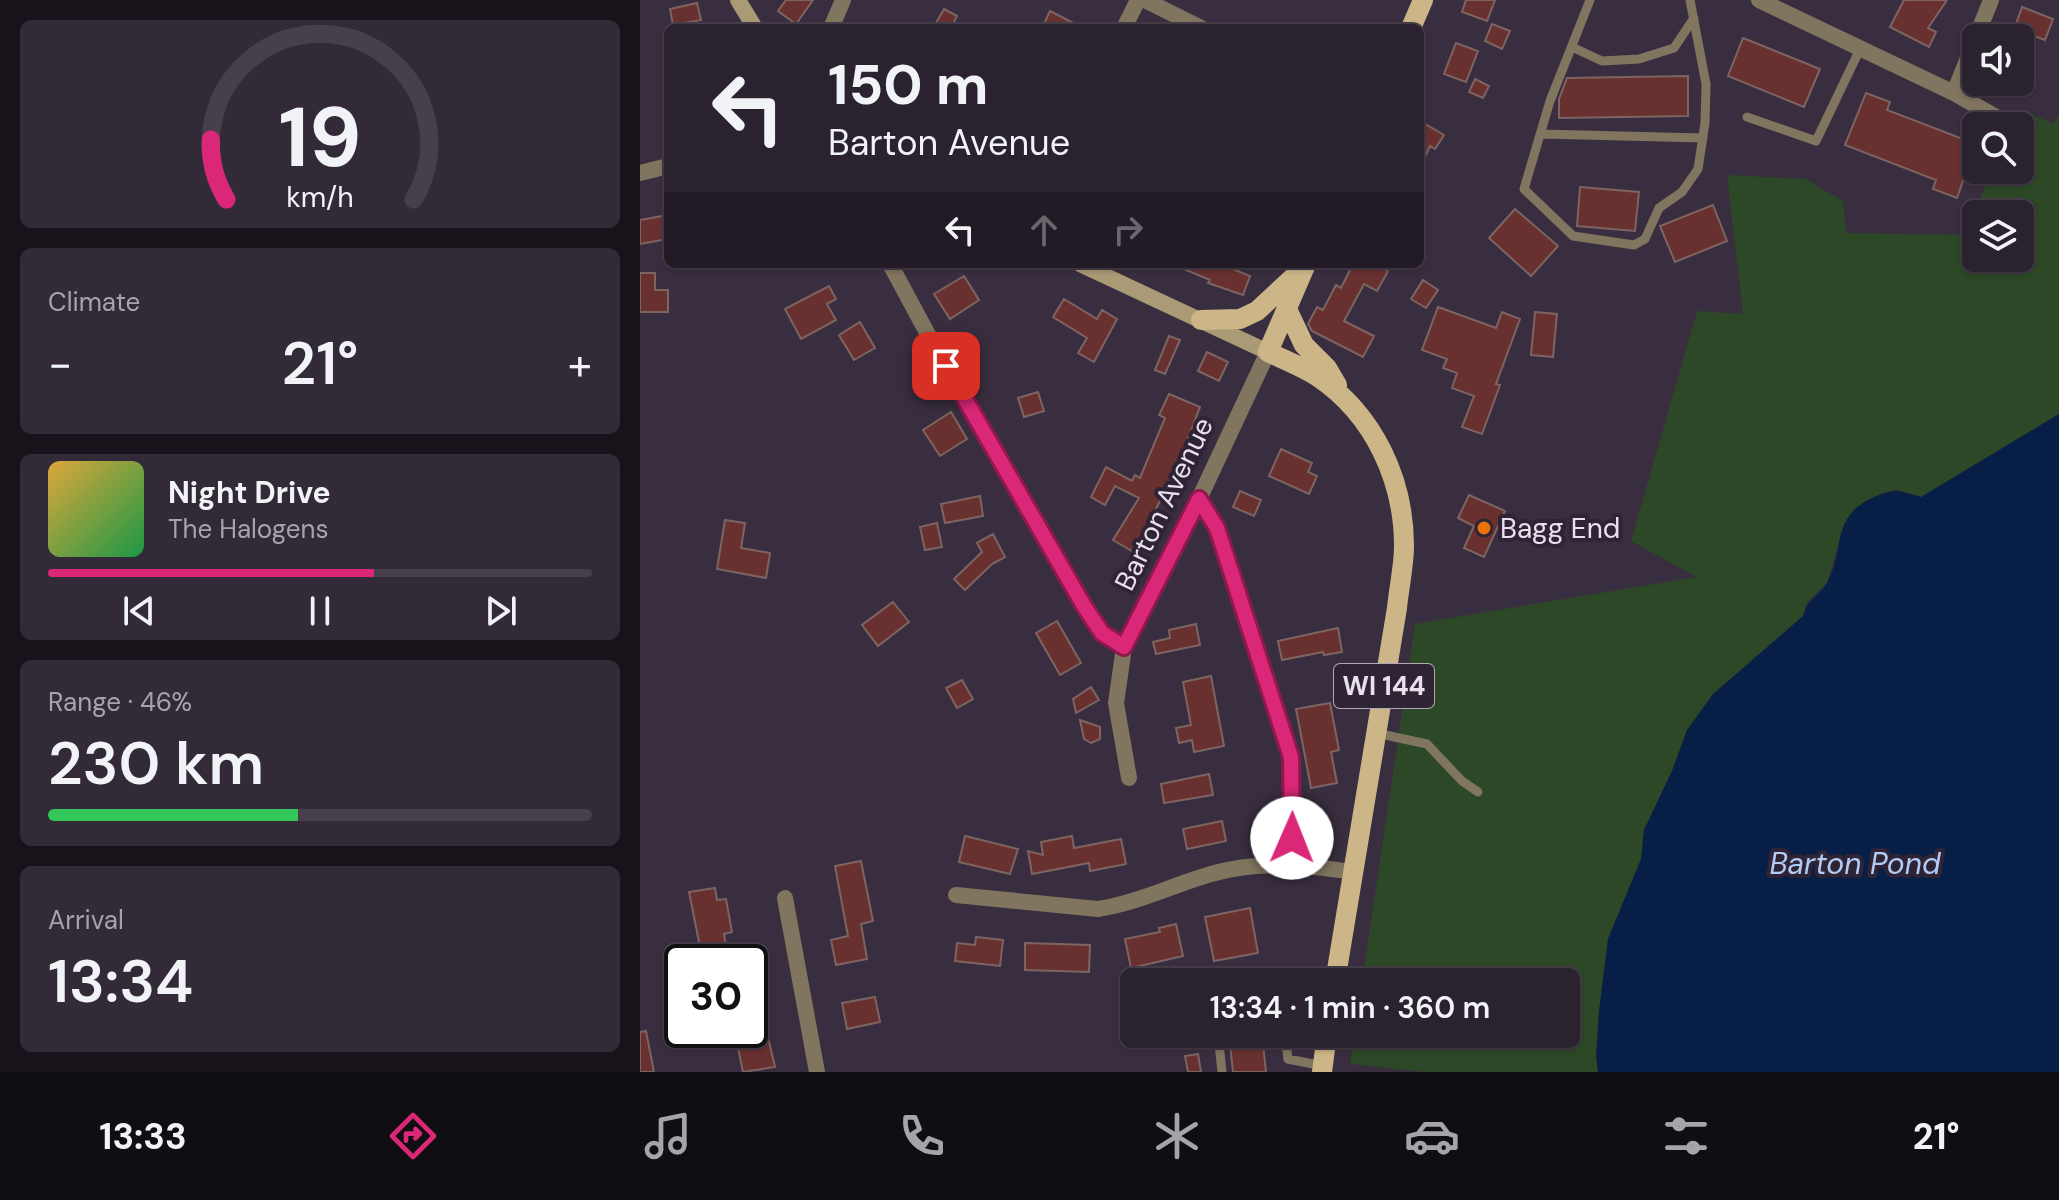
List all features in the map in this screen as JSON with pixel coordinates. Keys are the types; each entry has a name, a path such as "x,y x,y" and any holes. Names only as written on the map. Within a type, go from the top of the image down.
{"main road":[{"path":"738,0 753,24"},
{"path":"1413,24 1423,0"},
{"path":"1089,268 1268,352"},
{"path":"1201,320 1240,319 1257,311 1304,268"},
{"name":"Barton Avenue","path":"1268,352 1305,268"},
{"path":"1287,309 1304,345 1327,368 1348,403"},
{"name":"WI 144","path":"1268,352 1317,377 1348,403 1370,429 1391,467 1402,511 1404,548 1337,968"},
{"path":"1322,1069 1325,1048"}],"street":[{"path":"833,24 843,0"},
{"path":"1126,24 1138,0"},
{"path":"1145,0 1193,24"},
{"path":"1954,93 1991,0"},
{"path":"1763,1 1987,112"},
{"path":"640,173 664,167"},
{"path":"892,268 1084,606 1102,633 1124,647"},
{"name":"Barton Avenue","path":"1129,778 1116,703 1124,647 1199,499 1268,352"},
{"path":"1199,499 1217,528 1291,757 1291,863"},
{"path":"956,895 1098,909 1116,906 1213,873 1291,863 1353,872"},
{"path":"785,898 817,1072"}],"lane":[{"path":"1590,0 1550,101 1524,189 1573,236 1634,245 1645,239 1659,208 1682,192 1698,169 1706,84 1690,0"},
{"path":"1572,47 1602,61 1639,59 1674,48 1694,18"},
{"path":"1747,117 1816,141 1860,49"},
{"path":"1541,134 1703,138"},
{"path":"1376,733 1411,738 1427,744 1462,781 1478,792"},
{"path":"1219,1048 1222,1072"},
{"path":"1287,1048 1288,1059 1322,1069"}],"green space":[{"path":"2059,113 2059,414 1921,497 1895,489 1844,524 1827,583 1807,602 1803,616 1687,730 1672,771 1644,830 1641,859 1608,939 1596,1055 1598,1072 1425,1072 1350,1064 1352,1048 1580,1048 1580,968 1364,968 1415,624 1697,577 1631,541 1697,311 1743,314 1727,175 1805,179 1843,201 1846,233 1962,235 1962,272 2034,272 2034,200 1979,200 1987,184 2034,184 2034,115 2054,124"}],"water":[{"name":"Barton Pond","path":"2059,414 2059,1072 1598,1072 1599,1011 1608,939 1641,859 1644,830 1672,771 1687,730 1713,694 1803,616 1828,581 1845,523 1860,505 1892,491 1921,497"}],"building":[{"path":"786,0 813,0 796,24 778,11"},
{"path":"1466,0 1495,0 1487,21 1462,12"},
{"path":"1904,0 1947,0 1928,28 1936,32 1929,47 1890,27"},
{"path":"697,3 701,20 673,24 670,9"},
{"path":"2022,7 2053,19 2045,40 2034,36 2034,24 2016,24"},
{"path":"944,9 957,16 953,24 935,24"},
{"path":"1050,11 1075,24 1044,24"},
{"path":"1492,24 1510,31 1502,49 1485,41"},
{"path":"1743,38 1820,69 1804,107 1728,76"},
{"path":"1456,43 1478,51 1466,82 1444,74"},
{"path":"1688,76 1688,116 1559,118 1559,99 1567,78"},
{"path":"1475,79 1489,86 1483,98 1469,92"},
{"path":"1866,93 1890,102 1887,110 1962,139 1962,184 1957,198 1933,189 1936,180 1845,145"},
{"path":"1424,123 1444,135 1435,149 1430,146 1424,159"},
{"path":"1580,187 1639,192 1635,231 1577,226"},
{"path":"1713,205 1727,241 1675,262 1660,226"},
{"path":"1515,209 1558,246 1531,276 1489,238"},
{"path":"664,216 664,240 640,244 640,220"},
{"path":"1182,268 1231,268 1250,276 1243,295 1208,283 1210,280"},
{"path":"1351,268 1383,268 1388,271 1377,291 1364,284 1344,321 1374,336 1363,357 1312,331 1308,324 1317,307 1323,310 1336,285 1341,288"},
{"path":"640,273 655,273 655,290 668,290 668,312 640,312"},
{"path":"964,276 979,300 950,319 934,294"},
{"path":"1423,280 1438,290 1426,308 1411,299"},
{"path":"829,286 836,299 827,304 836,320 801,339 785,309"},
{"path":"1064,299 1097,319 1102,310 1117,319 1094,362 1078,353 1087,338 1053,317"},
{"path":"1438,307 1496,328 1502,312 1520,319 1482,434 1462,427 1474,396 1452,388 1457,373 1443,368 1447,359 1422,350"},
{"path":"1535,312 1557,314 1553,357 1531,355"},
{"path":"860,322 875,348 854,360 839,335"},
{"path":"1169,336 1180,340 1165,374 1155,370"},
{"path":"1207,352 1228,362 1219,381 1198,371"},
{"path":"1038,392 1044,411 1024,417 1018,398"},
{"path":"1169,394 1200,407 1177,467 1148,525 1151,527 1135,553 1113,540 1139,498 1115,486 1105,505 1091,497 1106,467 1132,481 1135,475 1140,478 1165,418 1159,415"},
{"path":"951,412 967,439 940,456 923,430"},
{"path":"1281,449 1312,463 1308,472 1317,476 1309,494 1269,476"},
{"path":"1240,491 1261,500 1254,516 1233,507"},
{"path":"1469,495 1505,511 1484,557 1464,548 1474,526 1458,518"},
{"path":"980,496 983,516 945,523 941,504"},
{"path":"725,520 745,523 741,548 770,553 766,578 717,569"},
{"path":"937,523 942,547 925,550 920,527"},
{"path":"993,534 1005,557 992,564 965,590 954,579 982,552 977,543"},
{"path":"893,602 909,622 878,646 862,625"},
{"path":"1057,621 1081,663 1060,675 1036,633"},
{"path":"1196,624 1200,645 1156,654 1153,642 1170,638 1169,630"},
{"path":"1338,628 1342,652 1324,655 1323,652 1282,660 1278,641"},
{"path":"1211,676 1224,746 1194,752 1192,740 1179,743 1176,728 1191,725 1183,682"},
{"path":"962,680 973,699 957,708 946,688"},
{"path":"1091,687 1099,700 1076,713 1073,699"},
{"path":"1330,703 1339,750 1331,752 1337,783 1311,788 1296,709"},
{"path":"1080,720 1100,727 1100,739 1091,743 1084,739"},
{"path":"1209,774 1213,795 1164,803 1161,784"},
{"path":"1222,821 1226,841 1187,849 1183,829"},
{"path":"965,836 1018,849 1010,874 959,862"},
{"path":"1072,836 1074,848 1121,839 1126,864 1090,871 1089,863 1032,874 1028,851 1043,855 1041,842"},
{"path":"861,861 873,921 861,924 867,959 836,965 831,940 848,936 835,866"},
{"path":"715,888 717,900 726,899 732,932 724,934 726,944 699,944 689,892"},
{"path":"1250,908 1258,953 1214,961 1205,917"},
{"path":"1176,924 1183,956 1131,968 1125,939 1160,932 1159,928"},
{"path":"976,937 1003,940 1000,966 955,961 957,943 975,945"},
{"path":"1025,943 1090,945 1089,972 1025,970"},
{"path":"875,997 880,1022 847,1029 842,1003"},
{"path":"646,1031 654,1072 640,1072 640,1032"},
{"path":"768,1037 775,1067 743,1072 738,1048 768,1048"},
{"path":"1230,1048 1263,1048 1266,1072 1233,1072"},
{"path":"1198,1054 1201,1072 1188,1072 1185,1056"}],"place":[{"name":"Bagg End","path":"1484,528"}],"route":[{"path":"946,366 1084,606 1102,633 1124,647 1199,499 1217,528 1291,757 1292,838"}]}
